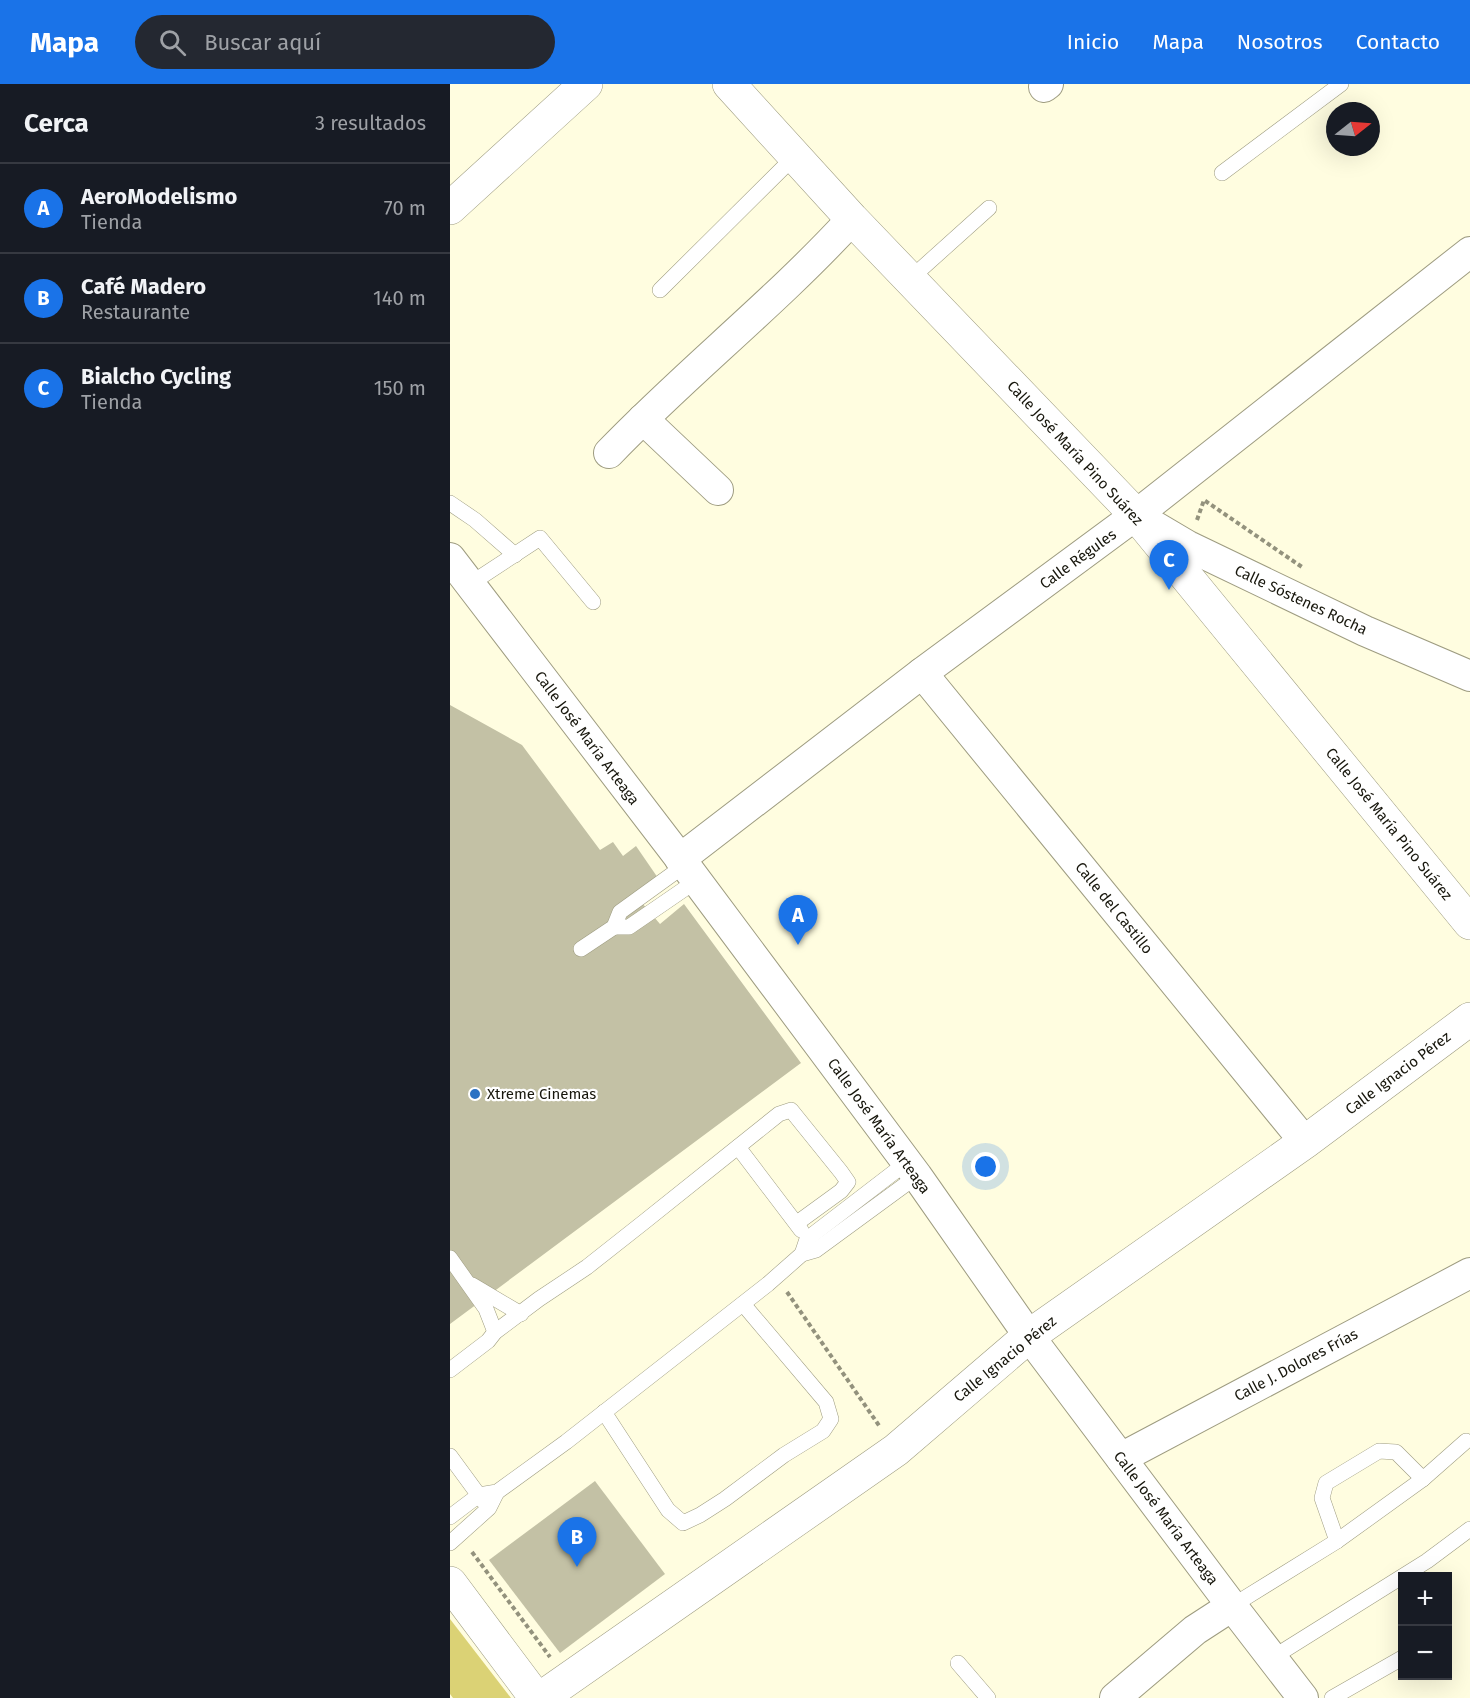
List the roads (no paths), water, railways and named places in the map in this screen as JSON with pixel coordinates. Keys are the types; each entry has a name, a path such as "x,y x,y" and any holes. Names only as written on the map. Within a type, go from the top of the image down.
{"street":[{"path":"450,208 586,84"},
{"name":"Calle José María Pino Suárez","path":"729,84 852,219 1136,515 1470,923"},
{"path":"609,453 643,418 822,251 852,219"},
{"name":"Calle Régules","path":"687,868 922,673 1136,515 1470,252"},
{"path":"643,418 718,490"},
{"name":"Calle Sóstenes Rocha","path":"1136,515 1188,546 1219,561 1365,631 1470,676"},
{"name":"Calle José María Arteaga","path":"450,558 687,868 911,1170 1029,1336 1303,1698"},
{"name":"Calle del Castillo","path":"922,673 1305,1142"},
{"name":"Calle Ignacio Pérez","path":"539,1698 896,1450 1029,1336 1305,1142 1470,1019"},
{"name":"Calle J. Dolores Frías","path":"1121,1458 1470,1273"},
{"path":"450,1583 539,1698"},
{"path":"1115,1698 1195,1630 1232,1606"}],"lane":[{"path":"1222,173 1341,84"},
{"path":"660,290 795,156"},
{"path":"910,279 989,208"},
{"path":"450,503 475,520 515,555"},
{"path":"470,584 540,538 593,602"},
{"path":"581,949 614,927 629,927 687,868"},
{"path":"450,1370 488,1341 495,1332 587,1266 779,1114 791,1110 848,1182 841,1191 797,1223"},
{"path":"738,1147 797,1223 808,1248"},
{"path":"450,1516 478,1495 497,1492 566,1442 777,1277 808,1248 911,1170"},
{"path":"450,1258 486,1309 495,1332"},
{"path":"469,1284 521,1314"},
{"path":"604,1412 668,1510 683,1523 725,1499 784,1455 823,1431 831,1419 826,1402 743,1304"},
{"path":"1232,1606 1337,1541 1423,1479 1466,1441"},
{"path":"1337,1541 1322,1498 1326,1484 1379,1451 1396,1452 1423,1479"},
{"path":"450,1456 489,1508"},
{"path":"454,1539 489,1508 497,1492"},
{"path":"1272,1658 1427,1561 1470,1529"},
{"path":"1332,1698 1398,1660"},
{"path":"958,1664 988,1698"}],"place":[{"name":"Bialcho Cycling","path":"1169,590"},
{"name":"AeroModelismo","path":"798,945"},
{"name":"Xtreme Cinemas","path":"475,1094"},
{"name":"Café Madero","path":"577,1567"}]}
